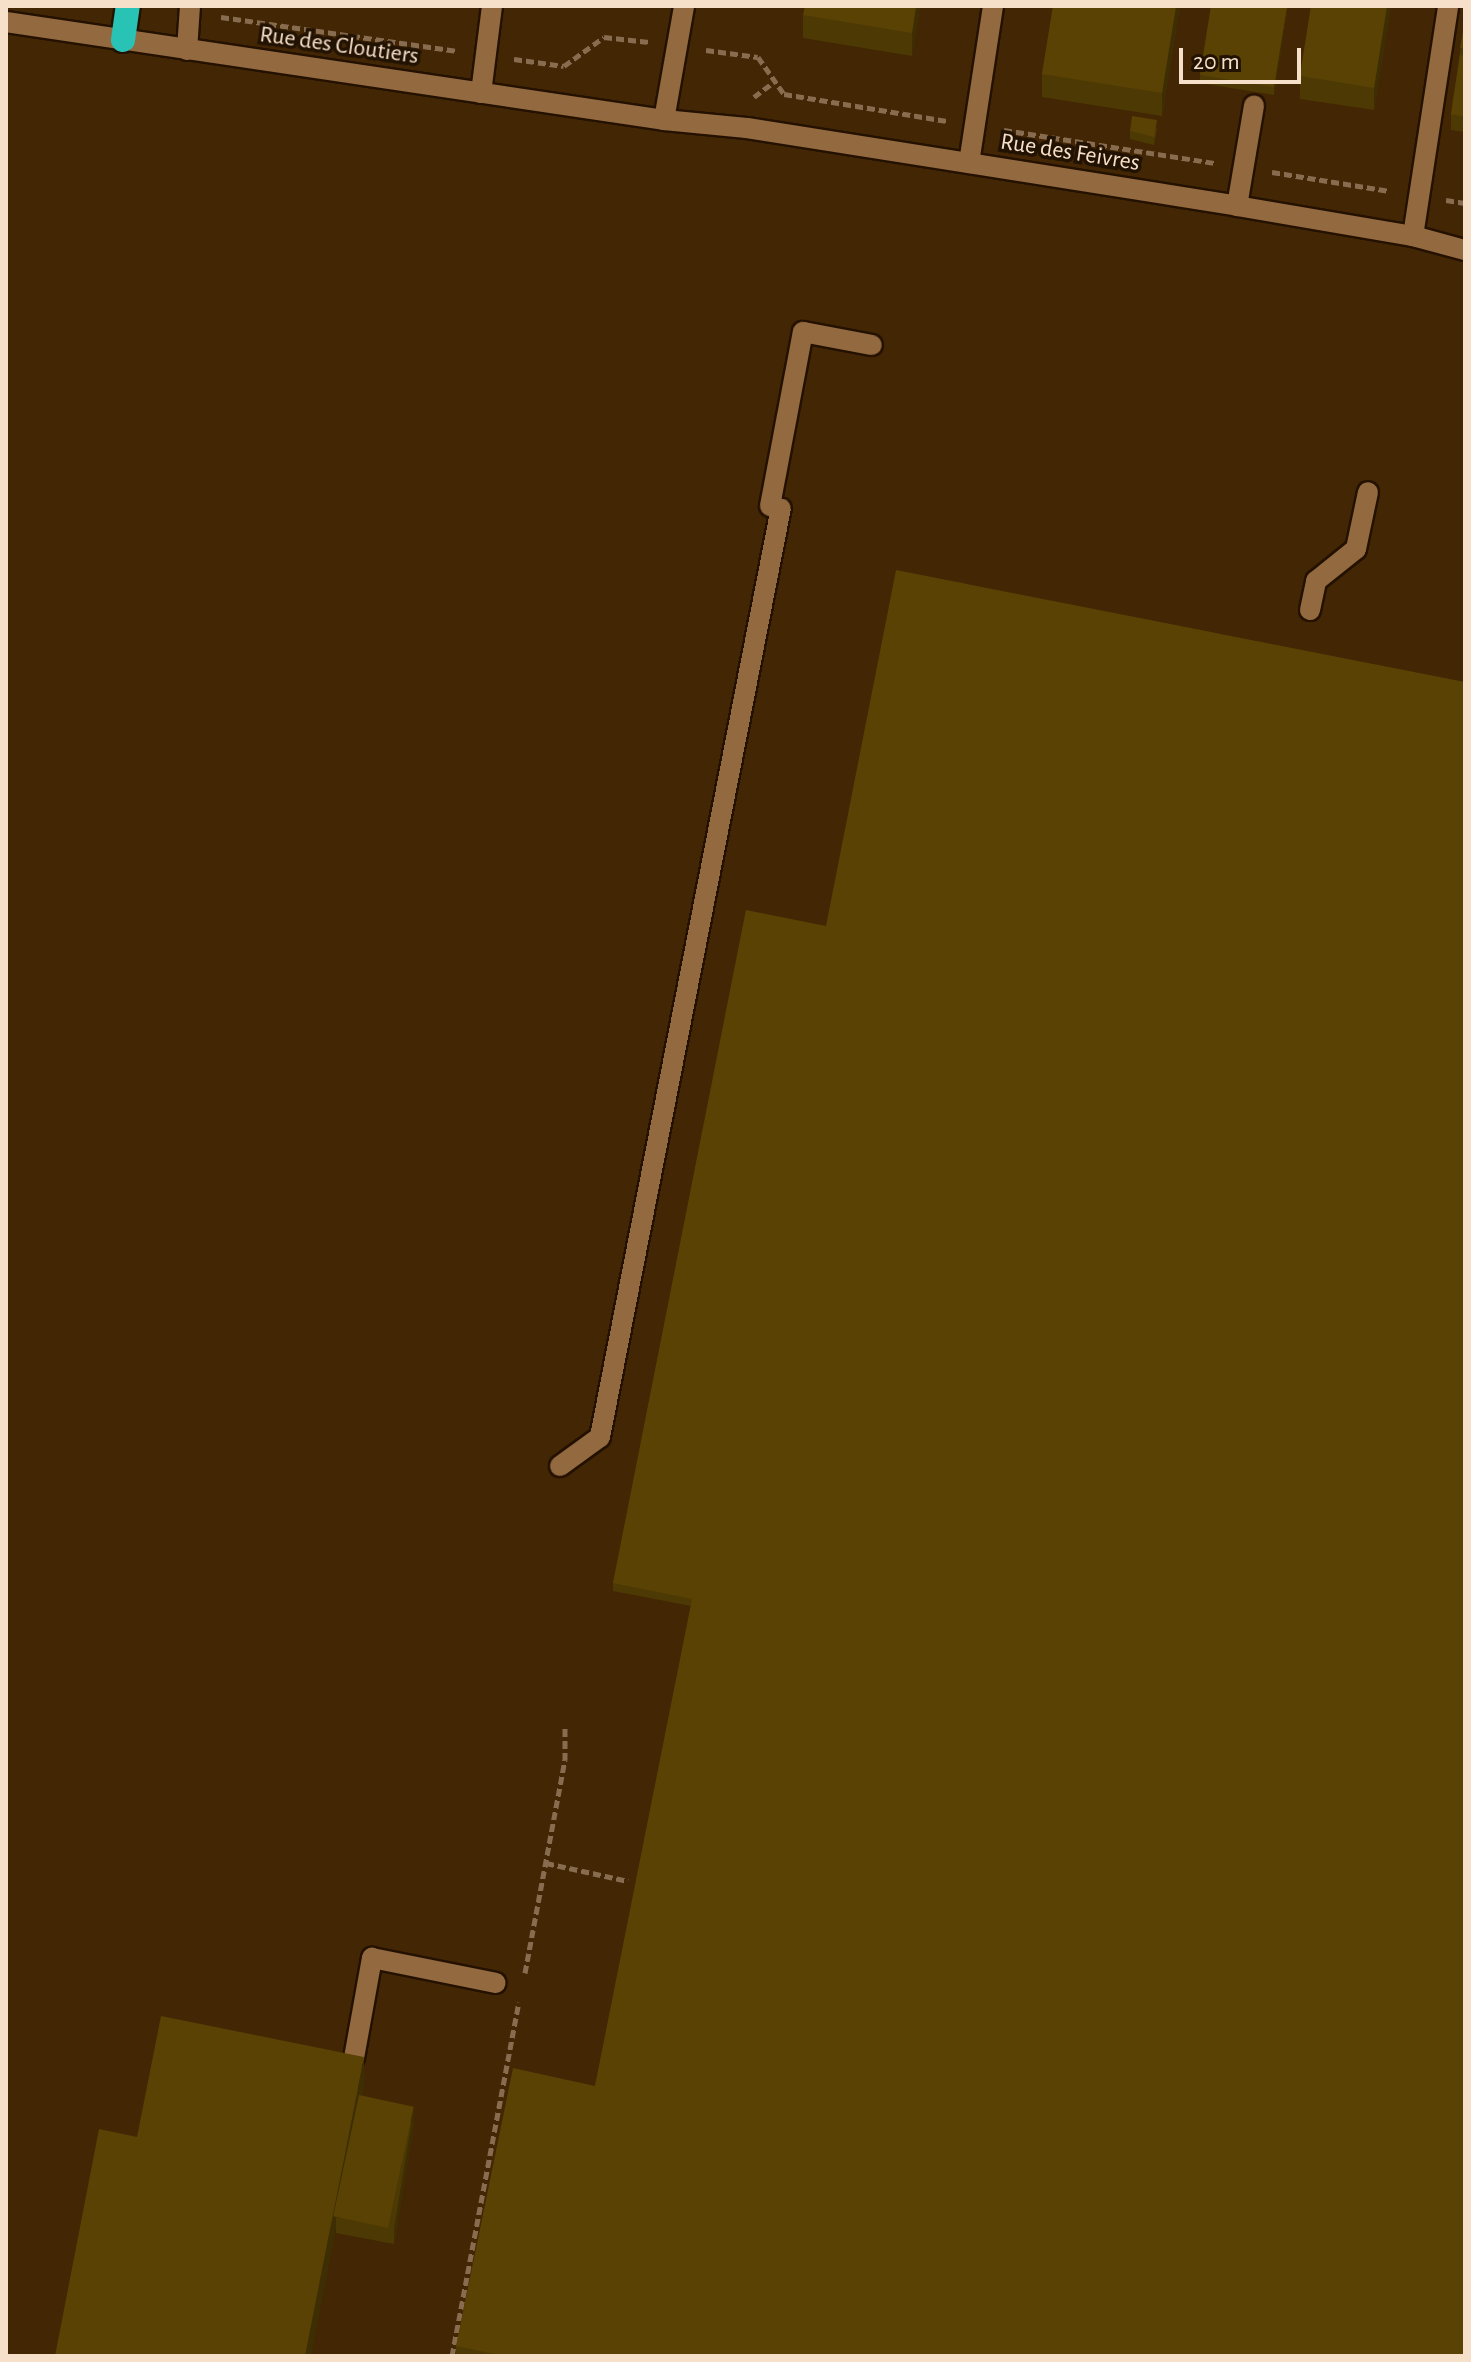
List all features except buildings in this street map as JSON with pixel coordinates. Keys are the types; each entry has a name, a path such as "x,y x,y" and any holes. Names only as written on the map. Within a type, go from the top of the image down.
{"highway":[{"path":"123,40 128,6"}],"street":[{"path":"187,50 190,6"},
{"path":"481,93 492,6"},
{"path":"664,120 684,6"},
{"path":"969,163 993,6"},
{"path":"1413,236 1448,6"},
{"name":"Rue des Cloutiers","path":"6,22 664,120"},
{"path":"1237,206 1254,105"},
{"name":"Rue des Feivres","path":"664,120 747,128 1237,206 1413,236 1465,250"},
{"path":"560,1466 600,1437 776,507 803,332 872,345"},
{"path":"1310,610 1316,581 1356,549 1368,492"},
{"path":"354,2058 372,1958 496,1983"}],"path":[{"path":"215,16 564,66 604,37 758,57 784,94 1465,203"},
{"path":"524,1976 565,1760 565,1725"},
{"path":"546,1863 628,1881"},
{"path":"452,2356 521,1992"}]}
